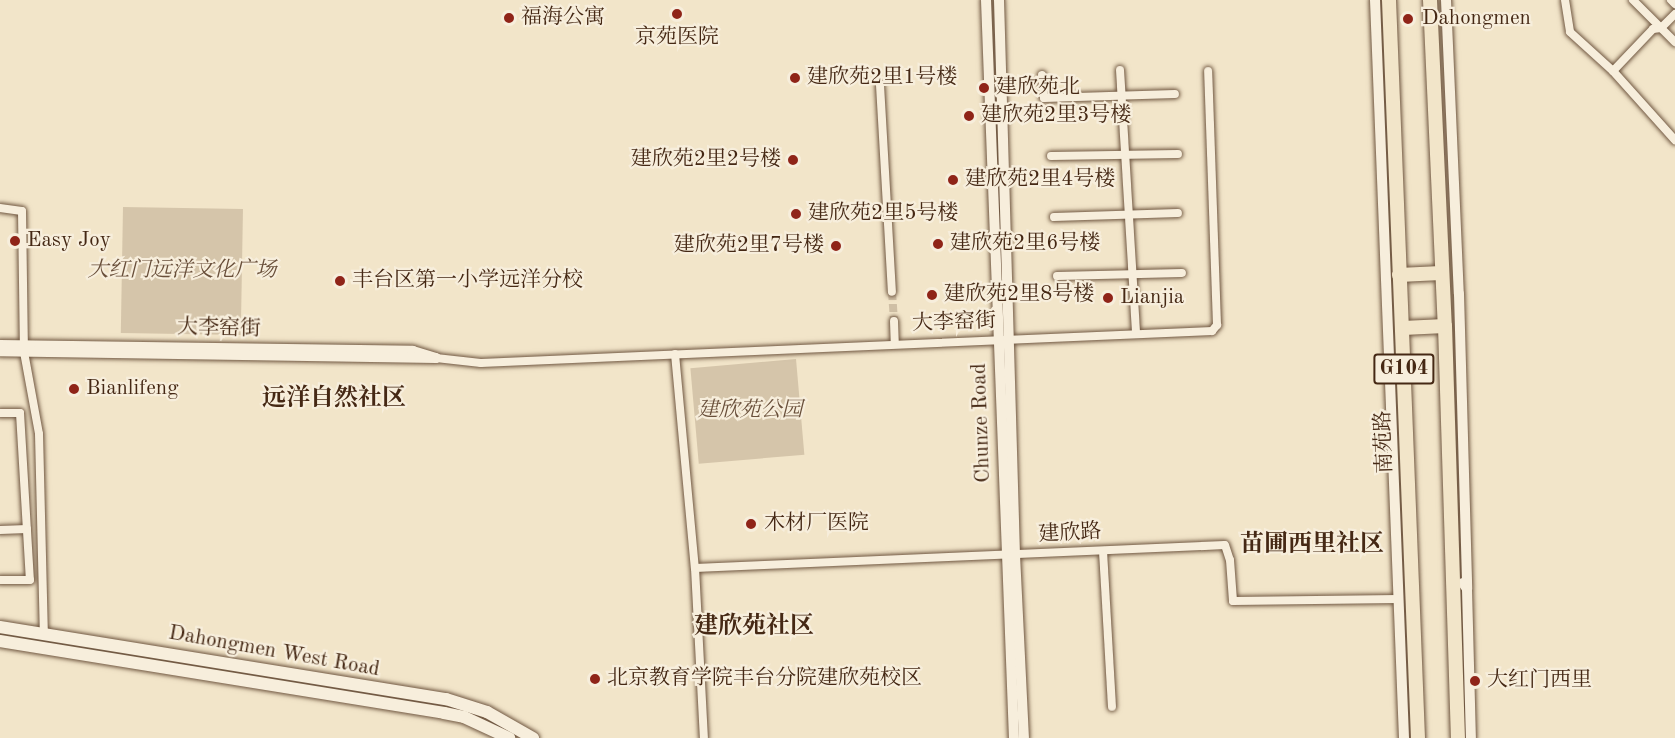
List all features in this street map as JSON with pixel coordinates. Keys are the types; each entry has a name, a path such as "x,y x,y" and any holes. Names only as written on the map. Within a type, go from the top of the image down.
{"highway":[{"name":"南苑路","path":"1389,0 1418,738"},
{"name":"G104","path":"1430,0 1445,326 1458,738"},
{"path":"1399,275 1441,273"},
{"path":"1403,328 1445,326"}],"main road":[{"name":"Dahongmen West Road","path":"0,627 446,699 486,712 533,738"},
{"name":"Dahongmen West Road","path":"0,640 444,713 464,717 509,738"}],"street":[{"name":"Chunze Road","path":"986,0 1004,341"},
{"name":"Chunze Road","path":"999,0 1004,341 1014,738"},
{"path":"1375,0 1404,738"},
{"path":"1446,0 1459,294 1471,738"},
{"path":"1565,0 1570,32 1613,71 1674,137"},
{"path":"1633,0 1675,42"},
{"path":"1671,0 1675,4"},
{"path":"1613,71 1653,29 1661,28 1675,14"},
{"path":"1120,70 1136,334"},
{"name":"大李窑街","path":"0,351 24,349 436,358 481,363 1212,331 1217,325 1208,71"},
{"path":"1042,75 1044,98 1175,93"},
{"path":"880,85 892,292"},
{"path":"1051,156 1179,154"},
{"path":"0,208 22,211 24,349 39,434 44,633"},
{"path":"1054,217 1178,213"},
{"path":"1057,276 1182,273"},
{"path":"894,321 895,344"},
{"name":"大李窑街","path":"0,345 24,349"},
{"path":"675,354 695,568 704,738"},
{"path":"0,413 20,413 30,580 0,580"},
{"path":"22,434 39,434"},
{"path":"0,530 27,529"},
{"name":"建欣路","path":"695,568 1225,545 1230,560 1233,601 1398,599"},
{"path":"1103,551 1112,707"},
{"name":"Chunze Road","path":"1011,555 1024,738"},
{"path":"1454,566 1467,589"}],"green space":[{"name":"大红门远洋文化广场","path":"123,207 243,209 241,335 121,333"},
{"name":"建欣苑公园","path":"796,359 804,455 699,464 690,368"}],"tunnel":[{"path":"892,292 894,321"}],"place":[{"name":"京苑医院","path":"677,14"},
{"name":"福海公寓","path":"509,18"},
{"name":"Dahongmen","path":"1408,19"},
{"name":"建欣苑2里1号楼","path":"795,78"},
{"name":"建欣苑北","path":"984,88"},
{"name":"建欣苑2里3号楼","path":"969,116"},
{"name":"建欣苑2里2号楼","path":"793,160"},
{"name":"建欣苑2里4号楼","path":"953,180"},
{"name":"建欣苑2里5号楼","path":"796,214"},
{"name":"Easy Joy","path":"15,241"},
{"name":"建欣苑2里6号楼","path":"938,244"},
{"name":"建欣苑2里7号楼","path":"836,246"},
{"name":"丰台区第一小学远洋分校","path":"340,281"},
{"name":"建欣苑2里8号楼","path":"932,295"},
{"name":"Lianjia","path":"1108,298"},
{"name":"Bianlifeng","path":"74,389"},
{"name":"木材厂医院","path":"751,524"},
{"name":"北京教育学院丰台分院建欣苑校区","path":"595,679"},
{"name":"大红门西里","path":"1475,681"}],"district":[{"name":"远洋自然社区","path":"334,400"},
{"name":"苗圃西里社区","path":"1312,546"},
{"name":"建欣苑社区","path":"754,628"}]}
